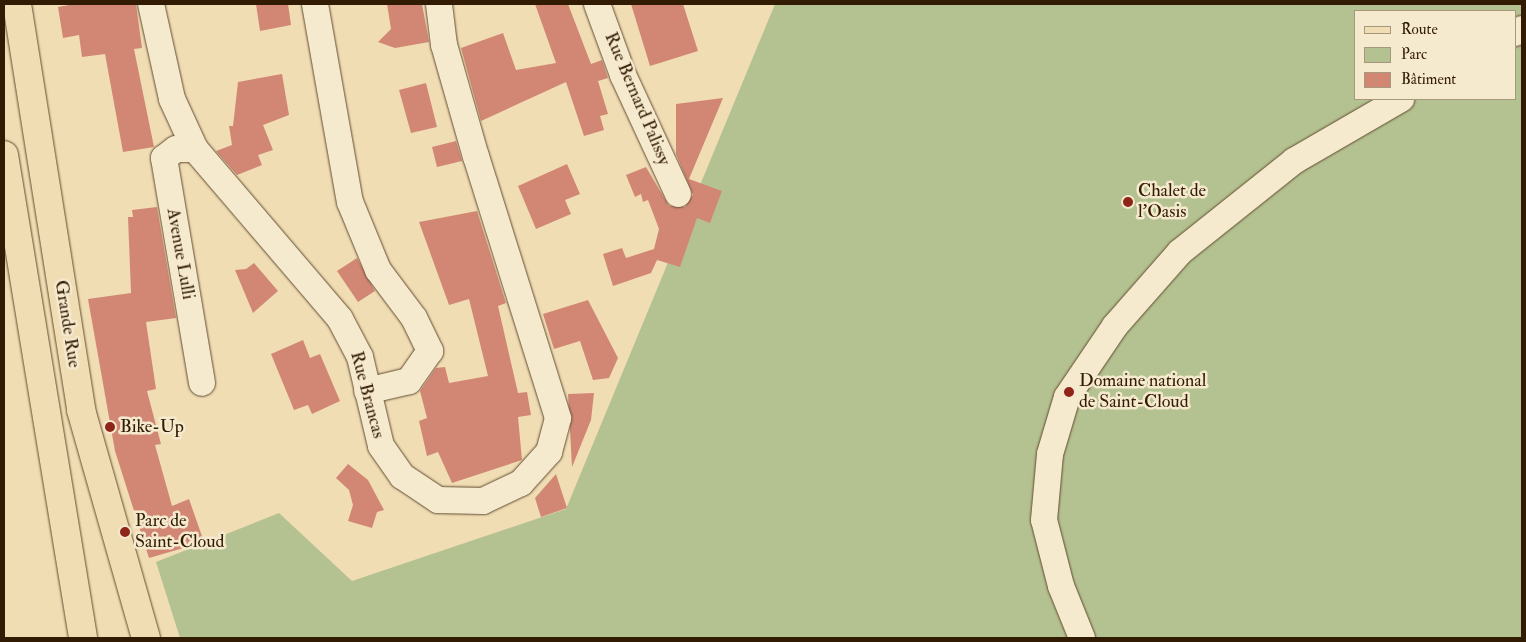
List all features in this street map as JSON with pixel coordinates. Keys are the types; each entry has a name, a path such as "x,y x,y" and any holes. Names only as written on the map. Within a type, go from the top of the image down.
{"main road":[{"name":"Grande Rue","path":"16,4 81,410 146,638"},
{"name":"Grande Rue","path":"4,155 83,638"}],"street":[{"name":"Rue Brancas","path":"151,4 172,100 195,149 340,319 360,357 381,446 402,476 438,500 483,501 521,483 549,452 558,418 473,148 444,45 439,4"},
{"path":"315,4 350,202 378,270 414,318 430,351 409,381 367,391"},
{"name":"Rue Bernard Palissy","path":"597,4 623,75 678,194"},
{"path":"1082,638 1062,586 1044,520 1050,454 1067,397 1115,326 1180,252 1294,161 1399,100"},
{"name":"Avenue Lulli","path":"195,149 176,149 164,158 202,383"}],"green space":[{"name":"Domaine national de Saint-Cloud","path":"775,4 1522,4 1522,638 180,638 156,562 279,513 352,581 566,509"}],"building":[{"path":"75,4 136,4 142,48 134,49 154,147 123,152 105,54 82,57 79,35 63,38 58,7"},
{"path":"256,4 288,4 291,25 260,31"},
{"path":"387,4 422,4 429,42 395,48 378,42 391,29"},
{"path":"535,4 568,4 591,64 602,60 608,78 598,81 608,114 600,116 604,130 584,136 566,82 481,121 461,48 503,33 516,70 556,63"},
{"path":"631,4 683,4 698,51 650,66"},
{"path":"282,74 289,115 263,125 273,150 258,155 262,165 237,175 216,151 232,145 229,126 233,126 238,82"},
{"path":"426,83 437,127 411,133 399,90"},
{"path":"723,98 689,179 722,191 710,223 697,218 680,267 657,260 651,273 613,286 603,254 622,248 626,258 654,249 659,229 648,200 643,202 641,194 635,197 626,175 646,167 669,206 685,207 693,195 676,154 676,104"},
{"path":"456,141 462,161 437,167 432,147"},
{"path":"567,164 580,194 565,200 571,214 536,229 518,186"},
{"path":"157,207 176,318 146,322 156,389 147,391 161,444 155,445 172,506 189,499 204,542 149,558 115,451 88,299 131,293 128,217 133,217 132,210"},
{"path":"477,211 506,303 498,306 518,393 527,392 531,415 518,417 522,460 452,483 438,452 427,456 419,421 427,418 420,391 436,368 445,367 449,383 488,376 469,299 449,305 419,222"},
{"path":"357,258 375,291 358,302 337,271"},
{"path":"254,263 278,291 253,313 235,270 246,269"},
{"path":"588,300 618,358 609,378 593,380 580,341 554,349 543,314"},
{"path":"303,340 310,358 320,354 340,401 312,414 308,405 294,410 271,354"},
{"path":"594,393 591,420 572,467 568,394"},
{"path":"348,464 368,480 384,510 377,512 372,528 348,521 353,505 349,490 336,478"},
{"path":"556,474 567,508 541,517 535,498"}],"place":[{"name":"Chalet de l'Oasis","path":"1128,202"},
{"name":"Domaine national de Saint-Cloud","path":"1069,392"},
{"name":"Bike-Up","path":"110,427"},
{"name":"Parc de Saint-Cloud","path":"125,532"}]}
